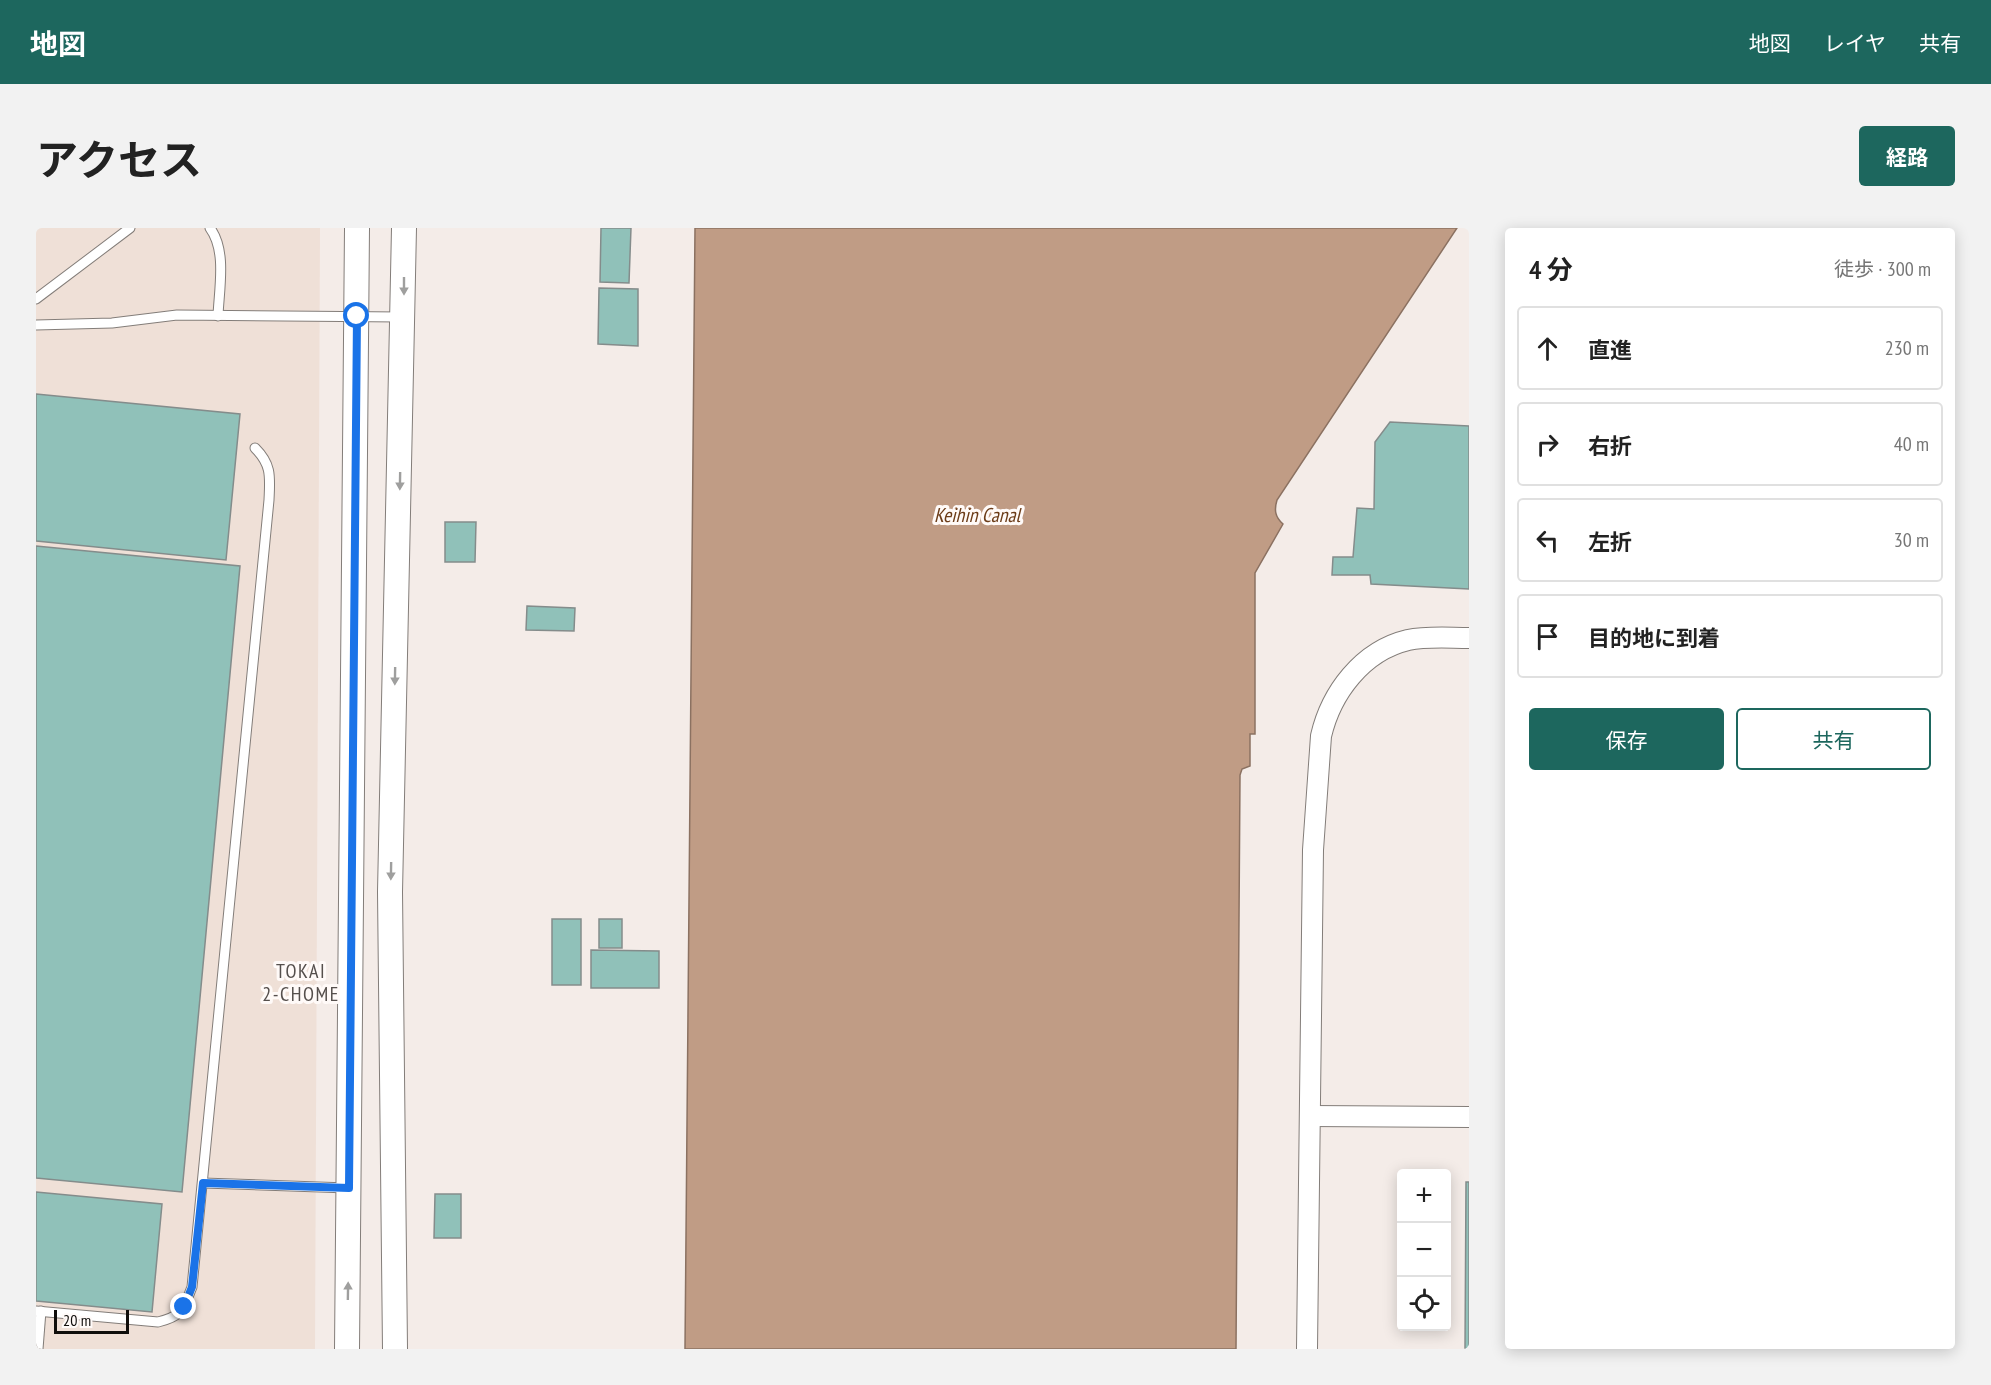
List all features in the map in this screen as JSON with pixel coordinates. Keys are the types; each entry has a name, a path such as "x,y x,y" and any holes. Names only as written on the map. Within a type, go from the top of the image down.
{"street":[{"path":"347,1349 357,228"},
{"path":"395,1349 390,892 404,317 404,228"},
{"path":"1307,1349 1313,850 1319,747 1324,721 1340,689 1355,671 1389,648 1407,640 1469,638"},
{"path":"1310,1116 1469,1117"}],"lane":[{"path":"36,300 39,295 130,228"},
{"path":"210,228 216,237 220,253 218,316"},
{"path":"36,325 112,323 177,315 404,317"},
{"path":"38,1349 39,1311 158,1322 174,1318 184,1307 192,1287 269,500 270,476 265,459 255,448"},
{"path":"203,1183 349,1188"}],"shaded area":[{"path":"36,228 320,228 315,1349 36,1349"}],"water":[{"name":"Keihin Canal","path":"695,228 1457,228 1277,500 1276,513 1283,524 1255,573 1255,734 1250,734 1250,766 1242,769 1240,775 1236,1349 685,1349"}],"building":[{"path":"601,228 631,228 629,283 600,282"},
{"path":"599,288 638,289 638,346 598,344"},
{"path":"36,394 240,414 226,560 36,541"},
{"path":"1390,422 1469,426 1469,589 1371,584 1370,575 1332,575 1333,557 1353,557 1357,508 1374,509 1375,442"},
{"path":"445,522 476,522 475,562 445,562"},
{"path":"36,546 240,566 182,1192 36,1178"},
{"path":"527,606 575,608 574,631 526,630"},
{"path":"552,919 581,919 581,985 552,985"},
{"path":"599,919 622,919 622,948 599,948"},
{"path":"591,950 659,951 659,988 591,988"},
{"path":"1466,1182 1469,1182 1469,1349 1465,1349"},
{"path":"36,1192 162,1204 152,1312 36,1301"},
{"path":"435,1194 461,1194 461,1238 434,1238"}],"district":[{"name":"TOKAI 2-CHOME","path":"301,982"}],"route":[{"path":"184,1307 192,1287 203,1183 349,1188 357,316"}]}
